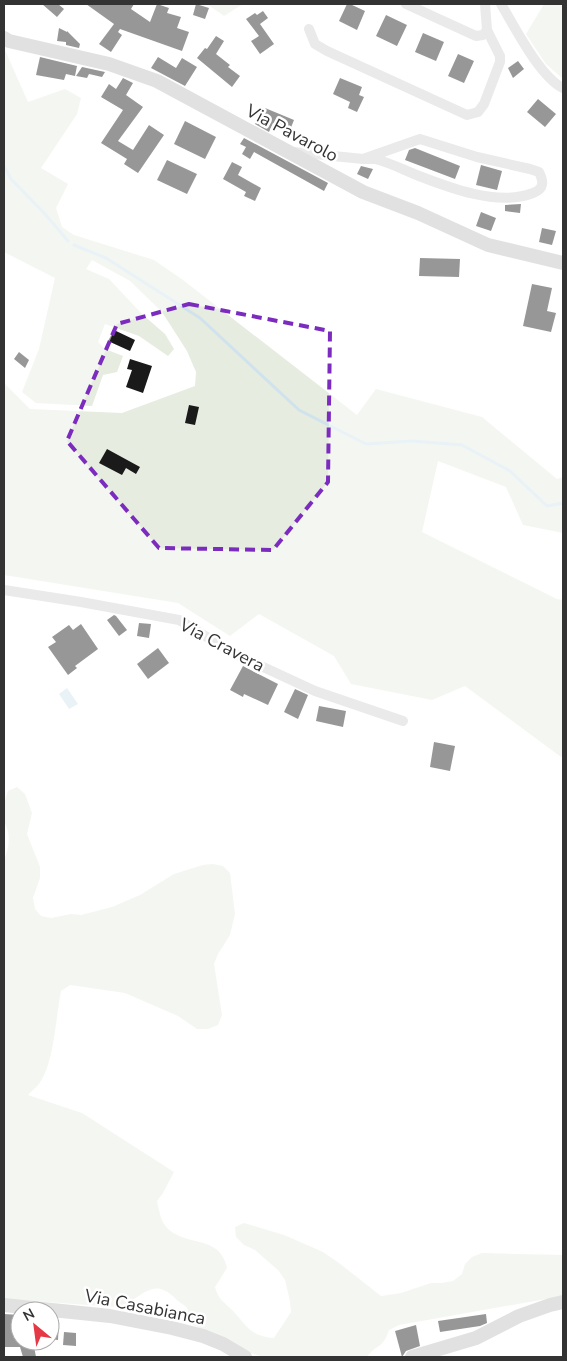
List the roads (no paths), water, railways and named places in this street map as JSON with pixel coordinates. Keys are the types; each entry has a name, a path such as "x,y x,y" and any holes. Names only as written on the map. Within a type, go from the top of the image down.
{"street":[{"path":"406,4 476,36 483,35 487,30"},
{"path":"309,29 315,44 327,51 467,115 478,112 484,104 500,62 500,56 487,30 485,4"},
{"path":"501,4 532,57 557,85 563,88"},
{"name":"Via Pavarolo","path":"4,38 109,64 157,81 363,192 418,213 488,246 563,263"},
{"path":"288,152 363,159 374,159 433,181 491,197 518,198 538,191 542,186 539,172 476,157 420,139 363,159"},
{"name":"Via Cravera","path":"4,590 179,620 233,653 315,691 403,722"},
{"path":"412,1357 476,1338 519,1316 563,1302"},
{"name":"Via Casabianca","path":"4,1305 110,1316 172,1328 203,1336 223,1344 245,1357"}],"water":[{"path":"67,688 78,704 69,709 59,694"}],"waterway":[{"path":"4,166 11,179 68,241"},
{"path":"74,245 106,258 200,318 299,410 366,444 412,441 462,445 510,471 547,506 563,503"}]}
